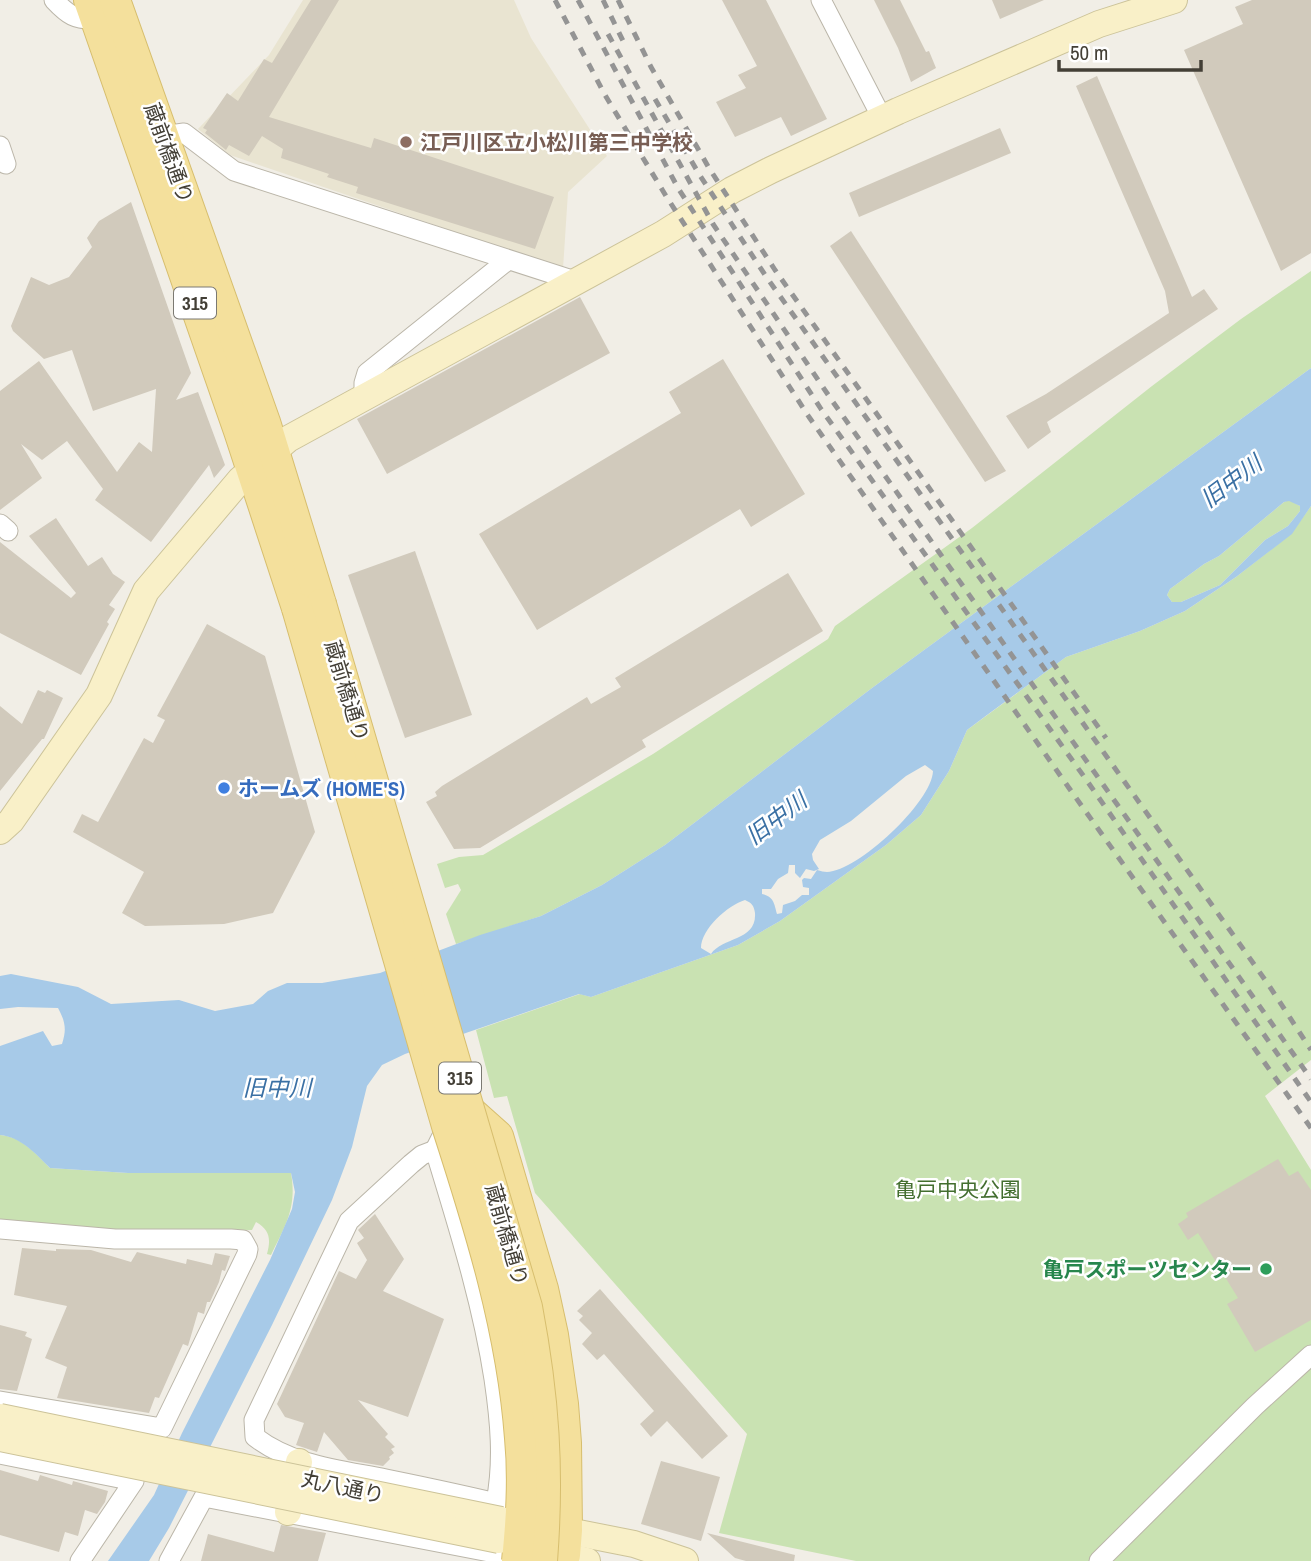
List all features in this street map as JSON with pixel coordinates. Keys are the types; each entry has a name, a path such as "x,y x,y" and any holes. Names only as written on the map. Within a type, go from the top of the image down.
{"main road":[{"name":"蔵前橋通り","path":"100,6 163,136 274,449 309,606 505,1326 521,1439 522,1483 503,1531"},
{"name":"蔵前橋通り","path":"100,6 252,469 309,606"},
{"name":"蔵前橋通り","path":"451,1129 512,1248 534,1346 543,1402 547,1462 565,1554"},
{"path":"451,1129 498,1136 543,1289 557,1358 566,1443 565,1554"}],"street":[{"path":"54,0 68,16 80,20 100,6"},
{"path":"821,0 882,118"},
{"path":"0,831 11,821 99,695 146,591 227,495 274,449 364,396 663,234 732,190 882,118 1099,24 1174,0"},
{"path":"163,136 184,133 234,171 575,281"},
{"path":"364,396 367,373 508,260"},
{"path":"451,1129 499,1426 503,1531"},
{"path":"169,1561 204,1497 501,1556 530,1560 565,1554 536,1513 503,1531 299,1462 268,1447 256,1437 254,1420 349,1221 451,1129"},
{"path":"0,1229 115,1239 231,1239 243,1240 247,1248 247,1254 162,1428 84,1414 53,1412 0,1401"},
{"path":"1099,1561 1255,1406 1311,1355"},
{"path":"43,1462 53,1412"},
{"name":"丸八通り","path":"0,1416 503,1531 565,1554 634,1544 685,1561"},
{"name":"丸八通り","path":"0,1438 503,1531"},
{"path":"0,1454 134,1481 80,1561"},
{"path":"288,1512 299,1462"}],"shaded area":[{"name":"江戸川区立小松川第三中学校","path":"303,0 514,0 531,38 607,156 568,192 563,269 230,155 198,129 269,55"}],"green space":[{"path":"1311,271 1311,368 872,688 665,845 602,885 541,916 456,944 446,914 461,890 458,884 445,888 437,864 459,857 483,855 653,754 828,639 835,626 972,528 1241,319"},
{"path":"1289,500 1300,506 1300,511 1288,526 1265,540 1220,585 1181,602 1172,602 1167,595 1170,589 1219,556"},
{"name":"亀戸中央公園","path":"1311,506 1311,1060 1265,1096 1311,1170 1311,1561 856,1561 719,1533 747,1434 535,1193 507,1096 494,1098 476,1030 580,994 591,997 738,945 780,921 886,845 921,815 949,771 967,730 1066,657 1140,631 1185,611 1236,577 1291,534"},
{"path":"0,1135 21,1142 50,1168 128,1173 291,1173 293,1196 289,1215 271,1255 267,1254 267,1232 256,1222 252,1230 112,1229 0,1221"}],"water":[{"name":"旧中川","path":"1311,368 1311,506 1292,534 1236,577 1185,611 1140,631 1066,657 967,730 949,771 921,815 886,845 780,921 738,945 591,997 579,994 405,1054 382,1065 367,1086 352,1147 332,1200 169,1528 149,1561 108,1561 154,1495 182,1433 270,1260 292,1209 295,1192 291,1173 128,1173 50,1168 34,1152 15,1139 0,1135 0,1046 43,1031 52,1046 62,1044 65,1029 58,1008 0,1009 0,976 11,974 78,987 111,1004 179,1000 215,1011 253,1004 268,991 287,983 322,983 380,973 480,935 541,916 602,885 665,845 872,688","holes":["1289,501 1300,506 1300,511 1288,526 1265,540 1220,585 1181,602 1172,602 1167,595 1170,589 1219,556 1284,502","925,765 933,771 920,800 907,816 874,848 856,860 840,869 827,872 817,870 811,879 804,878 803,887 809,888 809,895 802,895 783,905 782,913 777,914 773,901 762,894 762,889 771,889 778,879 788,873 789,865 795,865 795,873 800,878 806,869 819,869 812,854 820,840 851,821 906,776","745,900 753,907 755,913 751,929 723,944 711,954 701,948 710,926"]}],"building":[{"path":"311,0 339,0 269,117 371,148 374,138 554,197 535,249 356,193 358,187 281,158 283,149 262,136 249,156 229,145 226,150 205,133 207,130 203,128 227,93 238,101 264,59 272,63"},
{"path":"722,0 766,0 827,119 791,136 781,117 735,137 716,102 746,88 738,75 757,66"},
{"path":"874,0 900,0 936,68 911,82 898,48"},
{"path":"992,0 1044,0 1000,19"},
{"path":"1252,0 1311,0 1311,253 1281,271 1184,50 1243,24 1235,7"},
{"path":"1097,76 1192,297 1204,289 1218,309 1047,422 1051,432 1028,449 1006,416 1046,394 1169,313 1165,291 1076,86"},
{"path":"1000,128 1011,153 859,217 849,193"},
{"path":"131,202 191,373 176,400 198,392 225,465 214,478 209,465 151,542 95,500 103,489 67,441 42,460 21,444 42,478 0,510 0,391 39,361 117,472 139,442 152,452 156,389 93,411 72,350 44,359 13,331 11,326 31,277 49,285 69,277 92,247 87,238 99,221"},
{"path":"851,231 1006,471 985,482 830,246"},
{"path":"580,297 610,353 387,474 357,419"},
{"path":"723,359 805,494 751,527 740,509 537,630 479,534 681,413 669,392"},
{"path":"56,518 88,566 102,557 113,574 125,582 109,605 115,609 107,622 109,624 81,675 0,633 0,542 71,598 76,593 29,536"},
{"path":"415,551 472,715 405,738 348,575"},
{"path":"788,573 823,631 642,740 646,747 480,848 454,849 426,802 437,796 435,792 442,786 587,697 591,704 621,687 615,678"},
{"path":"207,624 265,656 315,832 273,913 224,924 145,926 122,913 144,872 73,832 82,814 98,822 144,738 153,743 165,720 157,716"},
{"path":"38,690 45,693 47,690 63,698 44,739 0,791 0,706 22,724"},
{"name":"亀戸スポーツセンター","path":"1278,1159 1289,1176 1298,1171 1311,1190 1311,1320 1255,1352 1227,1304 1238,1298 1198,1233 1188,1240 1178,1224 1188,1217 1186,1213"},
{"path":"375,1214 404,1259 383,1291 444,1319 408,1417 358,1400 388,1434 385,1437 395,1447 391,1449 394,1453 383,1466 348,1460 324,1432 317,1452 296,1445 304,1423 285,1417 277,1404 339,1271 356,1279 367,1260 357,1243 364,1238 358,1230"},
{"path":"22,1248 91,1250 131,1262 137,1252 186,1264 187,1259 212,1265 215,1253 230,1256 210,1302 207,1302 204,1314 198,1312 188,1346 183,1344 159,1398 155,1397 149,1413 57,1398 67,1367 45,1358 67,1306 14,1295"},
{"path":"600,1289 728,1436 702,1459 667,1421 651,1437 640,1424 654,1411 604,1354 597,1360 582,1344 592,1333 579,1320 583,1316 577,1311"},
{"path":"0,1325 27,1332 25,1336 32,1339 17,1391 0,1389"},
{"path":"661,1461 720,1477 701,1541 641,1524"},
{"path":"0,1470 38,1481 40,1475 72,1485 73,1481 108,1491 97,1514 85,1510 78,1536 65,1532 59,1552 0,1535"},
{"path":"281,1525 326,1533 318,1561 201,1561 208,1534 274,1552"},
{"path":"707,1533 795,1555 794,1561 746,1561 735,1558"}],"railway":[{"path":"555,0 605,95 666,196 809,417 1311,1128"},
{"path":"578,0 678,188 821,409 1085,778 1311,1102"},
{"path":"603,0 626,47"},
{"path":"618,0 651,67 709,168 775,270 1106,738"},
{"path":"608,34 713,224 833,402 1311,1079"},
{"path":"655,99 699,174 765,275 1268,984 1311,1050"}],"place":[{"name":"江戸川区立小松川第三中学校","path":"406,142"},
{"name":"ホームズ (HOME'S)","path":"224,788"},
{"name":"亀戸スポーツセンター","path":"1266,1269"}]}
